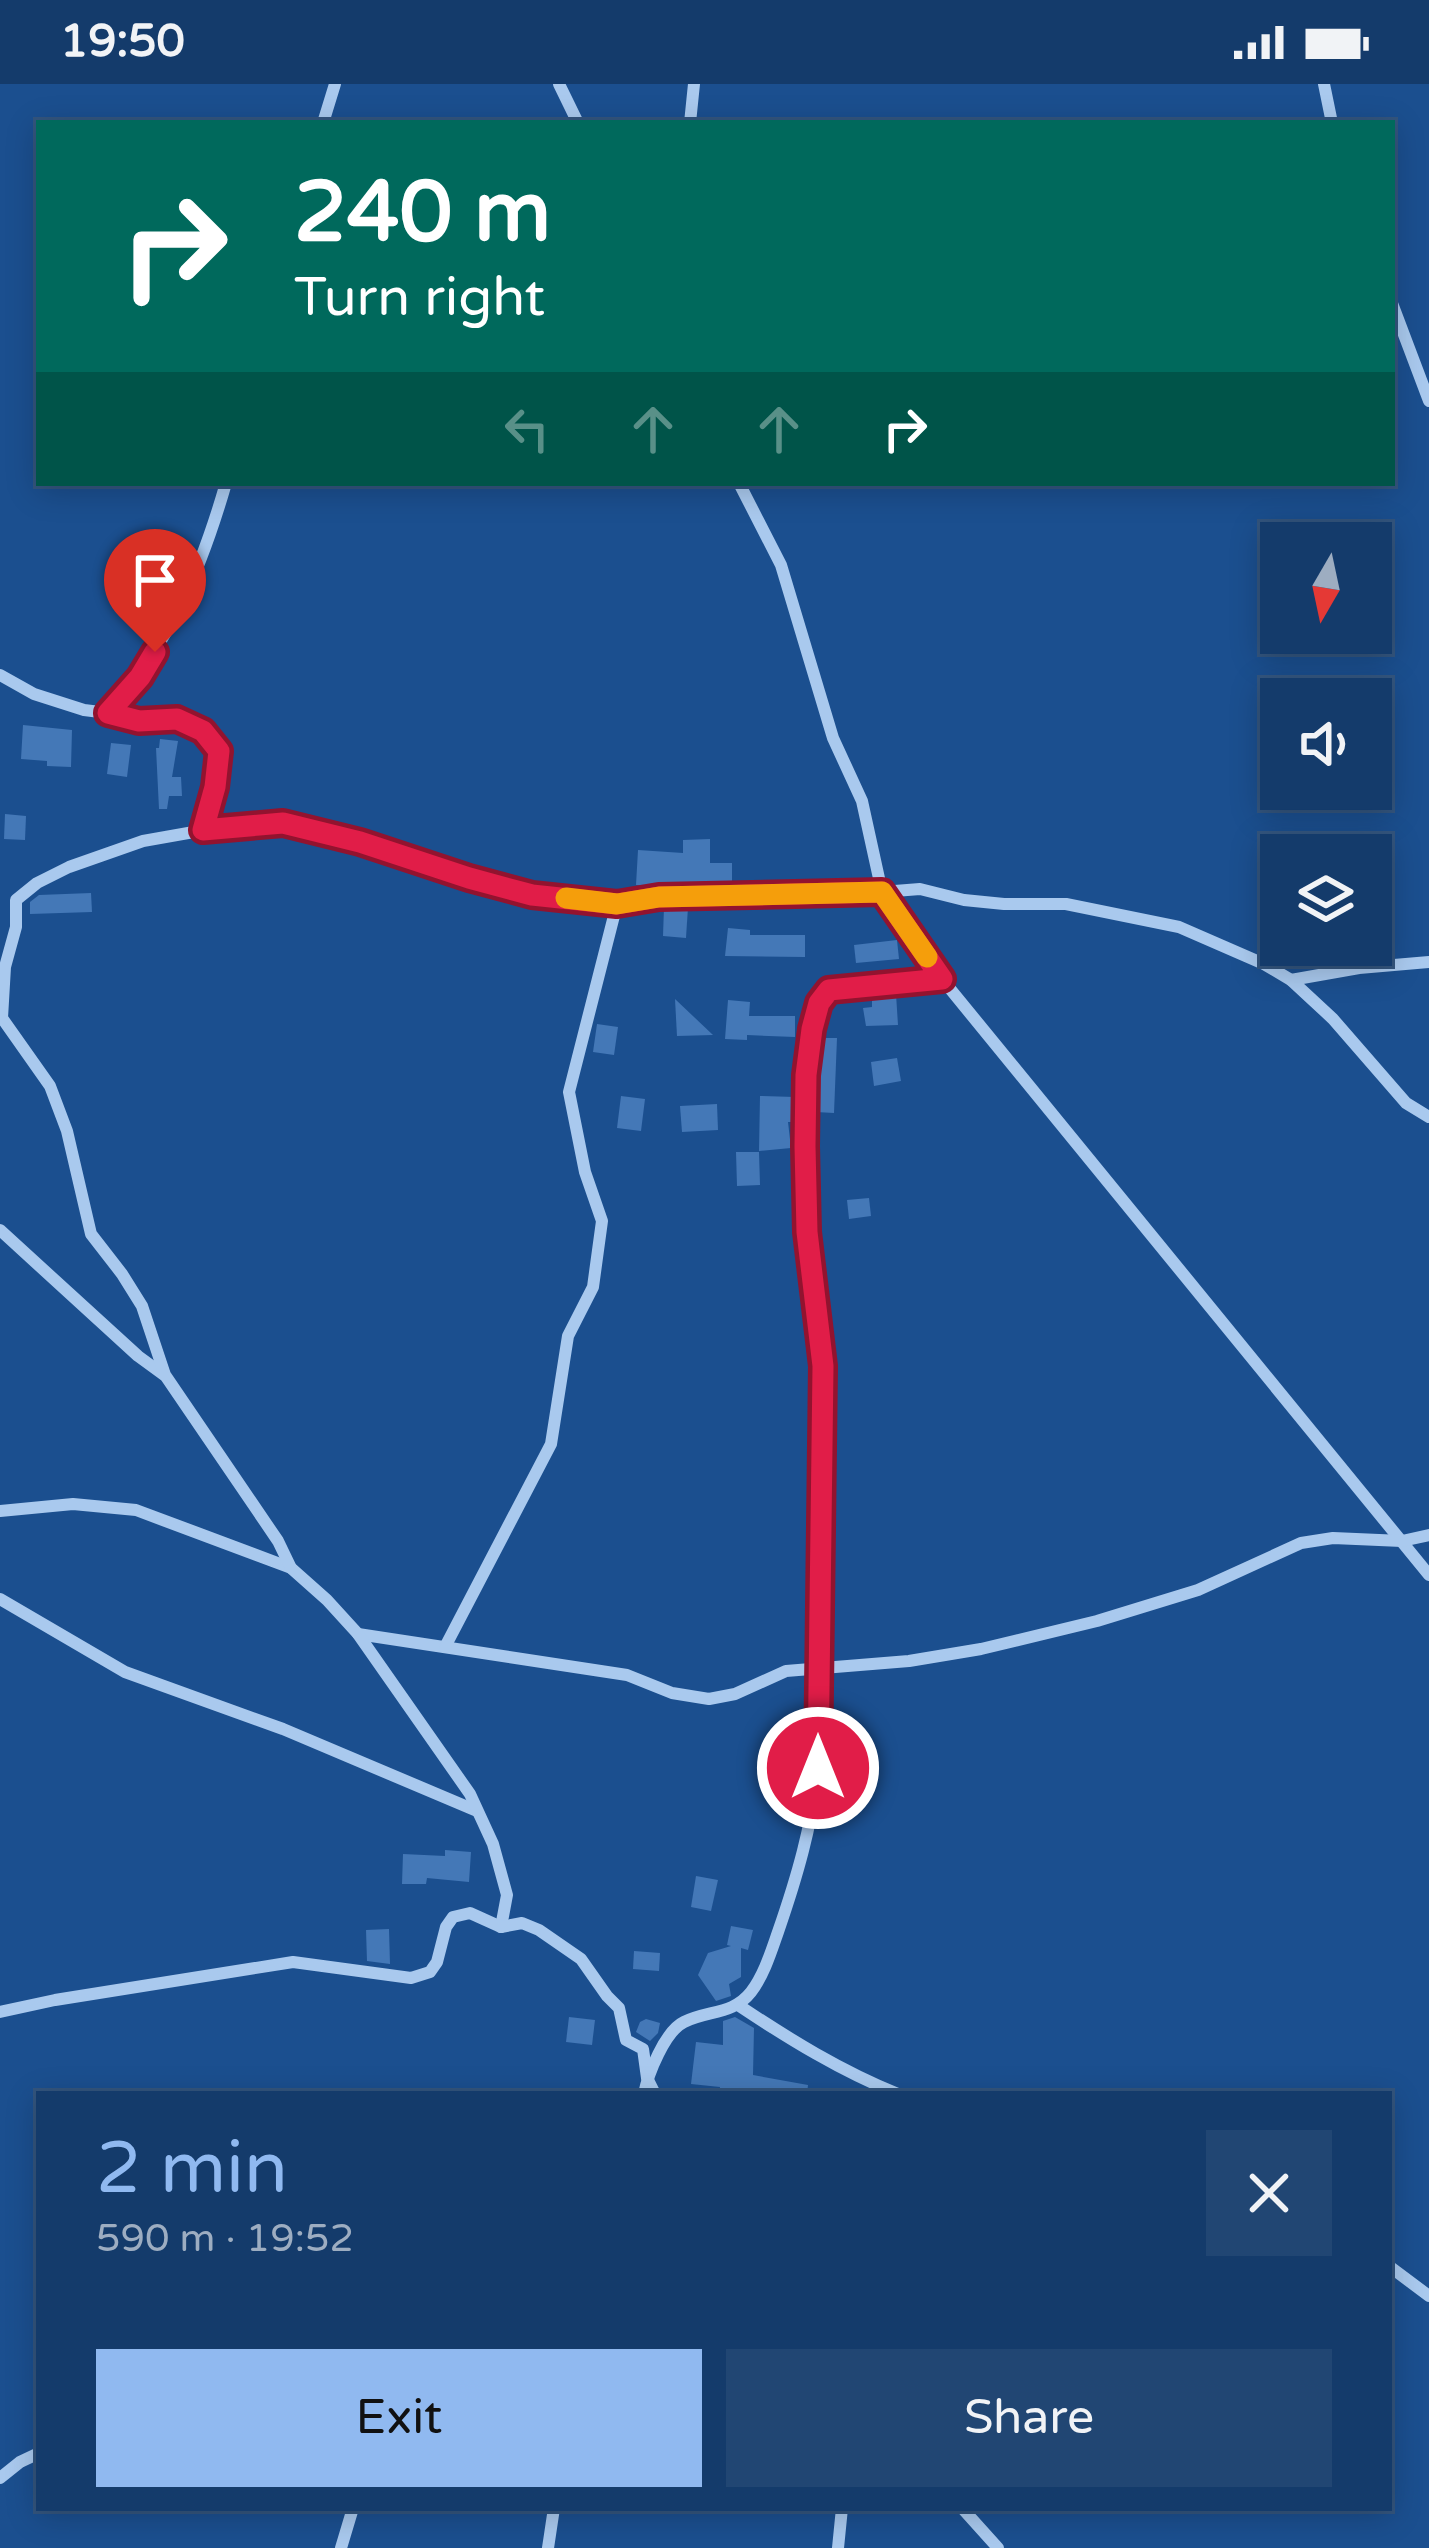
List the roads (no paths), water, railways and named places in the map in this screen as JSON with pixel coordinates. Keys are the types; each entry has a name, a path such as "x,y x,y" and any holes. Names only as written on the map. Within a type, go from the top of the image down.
{"street":[{"path":"324,120 335,84"},
{"path":"560,84 577,120"},
{"path":"690,120 694,84"},
{"path":"1324,84 1332,120"},
{"path":"1395,311 1429,400"},
{"path":"108,713 140,677 171,627 201,561 225,486"},
{"path":"741,486 781,565 833,738 862,801 882,892 942,979 1429,1575"},
{"path":"0,676 84,710 139,721 177,719 203,731 219,751 203,830"},
{"path":"501,1928 508,1895 493,1844 470,1794 358,1634 291,1568 165,1375 142,1306 92,1234 67,1131 50,1086 1,1019 16,900 69,867 143,842 203,830 283,823 532,895 617,904 659,897 920,889 964,900 1066,904 1179,928 1264,964 1291,980 1333,1019 1406,1103 1429,1117"},
{"path":"445,1647 551,1444 568,1336 593,1287 602,1221 585,1172 569,1092 617,904"},
{"path":"1291,980 1429,962"},
{"path":"647,2078 677,2026 721,2013 752,1991 802,1863 814,1808 823,1366 807,1232 806,1075 812,1029 819,1003 829,990 942,979"},
{"path":"0,1229 138,1356 165,1375"},
{"path":"0,1511 74,1504 136,1510 291,1568"},
{"path":"358,1634 627,1676 672,1694 709,1699 735,1694 786,1671 909,1660 1096,1621 1198,1590 1301,1543 1429,1535"},
{"path":"0,1599 125,1672 284,1729 478,1812"},
{"path":"0,2012 292,1962 411,1978 430,1972 446,1927 453,1917 470,1913 501,1928 522,1923 539,1930 581,1959 620,2008 626,2040 644,2049 645,2091"},
{"path":"738,2005 857,2077 891,2091"},
{"path":"647,2078 654,2091"},
{"path":"1392,2268 1429,2296"},
{"path":"0,2478 36,2454"},
{"path":"341,2548 352,2511"},
{"path":"548,2548 554,2511"},
{"path":"838,2548 842,2511"},
{"path":"965,2511 998,2548"}]}
